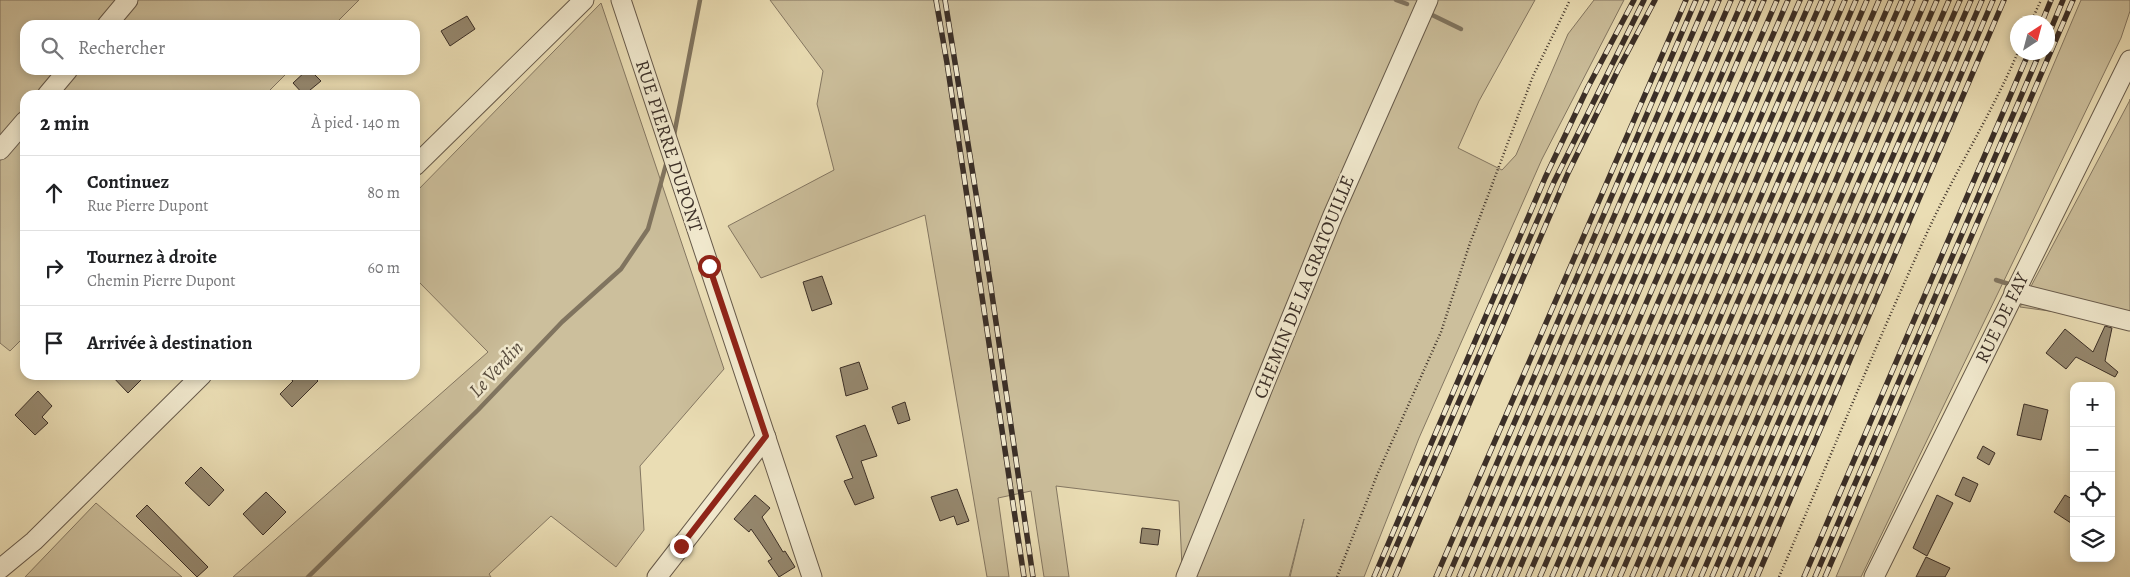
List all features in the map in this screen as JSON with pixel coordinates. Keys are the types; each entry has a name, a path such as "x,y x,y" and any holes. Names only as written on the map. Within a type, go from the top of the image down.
{"street":[{"path":"111,20 128,0"},
{"path":"420,161 584,0"},
{"name":"RUE PIERRE DUPONT","path":"621,0 812,577"},
{"name":"CHEMIN DE LA GRATOUILLE","path":"1186,577 1333,215 1428,0"},
{"name":"RUE DE FAY","path":"1874,577 2130,60"},
{"path":"51,90 64,75"},
{"path":"0,150 20,126"},
{"path":"2014,292 2130,321"},
{"path":"0,570 34,541 197,380"},
{"path":"657,577 766,436"},
{"path":"7,577 34,541"}],"path":[{"path":"1338,577 1377,475 1441,332 1469,246 1533,76 1570,0"},
{"path":"2034,15 2041,0"},
{"path":"1779,577 1926,236 1966,152 2003,88 2015,60"}],"shaded area":[{"path":"0,0 359,0 339,20 20,20 20,75 285,75 270,90 20,90 20,341 10,351 0,343"},
{"path":"770,0 1535,0 1479,101 1458,148 1502,170 1516,155 1568,34 1594,0 1624,0 1542,159 1419,438 1364,577 1290,577 1304,519 1289,577 1178,577 1182,567 1179,501 1056,486 1069,577 1044,577 1031,491 998,498 1009,577 987,577 925,215 761,278 728,226 834,170 817,104 823,71"},
{"path":"2081,0 2130,0 2130,11 2121,38 1861,577 1836,577"},
{"path":"601,3 724,369 640,466 644,530 616,567 551,516 489,574 491,577 233,577 488,352 420,283 420,188"},
{"path":"2130,100 2130,322 2020,307"},
{"path":"96,503 182,577 25,577"}],"building":[{"path":"467,16 475,29 450,46 441,31"},
{"path":"302,75 315,75 321,81 310,90 299,90 293,83"},
{"path":"822,276 832,304 812,311 803,282"},
{"path":"2105,326 2112,328 2105,361 2118,372 2115,377 2076,357 2066,369 2046,353 2065,329 2093,352"},
{"path":"859,362 868,389 846,396 840,368"},
{"path":"116,380 141,380 128,393"},
{"path":"292,380 318,381 292,407 280,394 293,381"},
{"path":"38,391 52,406 42,417 48,423 35,435 15,415"},
{"path":"905,402 910,420 898,424 892,407"},
{"path":"2024,404 2048,410 2041,440 2017,435"},
{"path":"865,425 877,456 861,461 874,498 855,505 844,481 853,478 836,436"},
{"path":"1983,446 1995,453 1989,465 1977,458"},
{"path":"201,467 224,490 209,506 185,483"},
{"path":"1963,477 1978,484 1970,502 1955,495"},
{"path":"957,489 969,521 957,525 954,516 940,521 931,497"},
{"path":"266,492 286,512 263,535 243,514"},
{"path":"755,495 770,508 762,517 783,552 785,551 795,567 779,577 768,561 772,559 751,529 749,532 734,519"},
{"path":"1937,495 1953,503 1927,556 1913,548"},
{"path":"2065,495 2070,498 2070,522 2054,512"},
{"path":"147,505 208,567 197,577 136,516"},
{"path":"1142,528 1160,530 1158,545 1140,543"},
{"path":"1926,557 1950,568 1945,577 1916,577"}],"waterway":[{"name":"Le Verdin","path":"674,135 700,0"},
{"path":"1396,0 1407,4"},
{"path":"1426,12 1461,29"},
{"name":"Le Verdin","path":"308,577 478,410 562,322 621,269 648,229 667,161"},
{"path":"1996,280 2012,285"}],"railway":[{"path":"936,0 1024,577"},
{"path":"945,0 990,281 1033,577"},
{"path":"1374,577 1545,178 1588,87 1634,0"},
{"path":"1383,577 1554,182 1644,0"},
{"path":"1395,577 1568,173 1618,70 1655,0"},
{"path":"1436,577 1686,0"},
{"path":"1448,577 1696,0"},
{"path":"1459,577 1707,0"},
{"path":"1471,577 1719,0"},
{"path":"1483,577 1731,0"},
{"path":"1494,577 1743,0"},
{"path":"1505,577 1754,0"},
{"path":"1516,577 1764,0"},
{"path":"1528,577 1777,0"},
{"path":"1540,577 1788,0"},
{"path":"1552,577 1800,0"},
{"path":"1563,577 1811,0"},
{"path":"1574,577 1822,0"},
{"path":"1586,577 1833,0"},
{"path":"1598,577 1845,0"},
{"path":"1609,577 1856,0"},
{"path":"1620,577 1867,0"},
{"path":"1632,577 1879,0"},
{"path":"1643,577 1891,0"},
{"path":"1654,577 1902,0"},
{"path":"1666,577 1913,0"},
{"path":"1678,577 1926,0"},
{"path":"1689,577 1937,0"},
{"path":"1701,577 1949,0"},
{"path":"1712,577 1960,0"},
{"path":"1723,577 1971,0"},
{"path":"1735,577 1982,0"},
{"path":"1746,577 1993,0"},
{"path":"1757,577 2004,0"},
{"path":"2045,15 2051,0"},
{"path":"2055,19 2063,0"},
{"path":"1825,577 2073,0"},
{"path":"1804,577 2026,60"},
{"path":"1815,577 2037,60"}],"route":[{"path":"681,546 766,436 709,266"}]}
